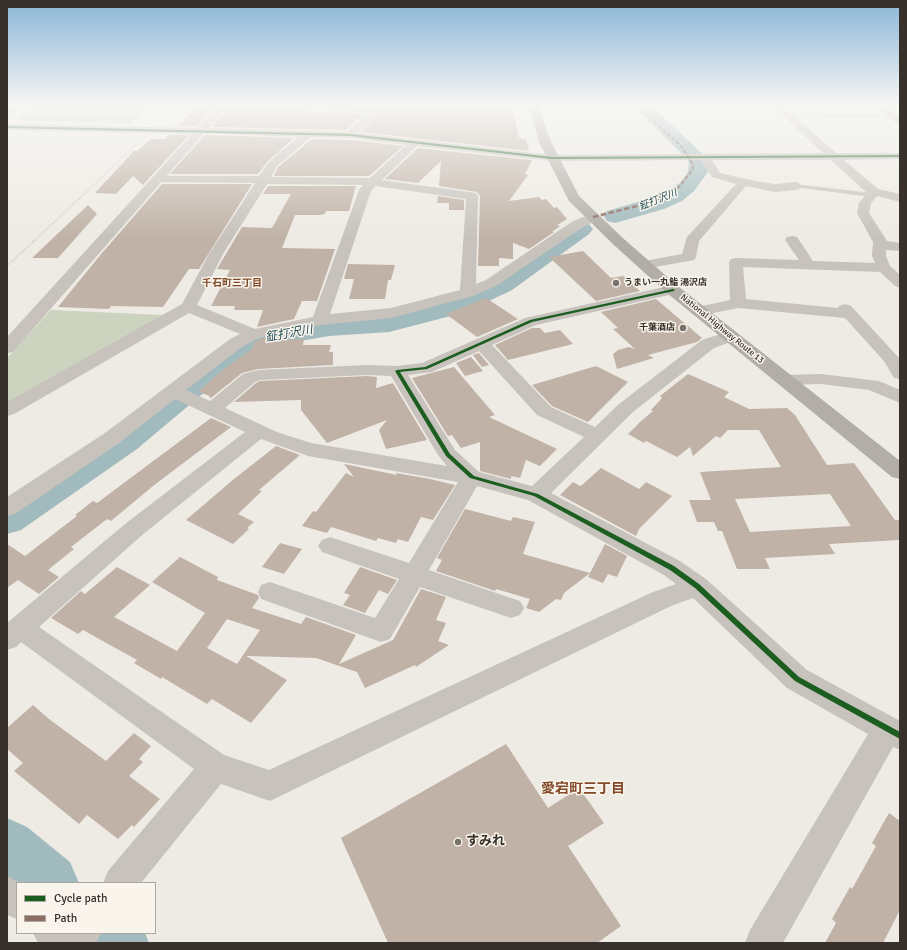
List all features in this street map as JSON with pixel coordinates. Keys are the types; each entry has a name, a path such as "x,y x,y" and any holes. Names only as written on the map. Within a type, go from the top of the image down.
{"highway":[{"name":"National Highway Route 13","path":"548,149 574,198 644,264 673,290 900,472"}],"street":[{"path":"7,348 185,149"},
{"path":"7,410 188,307 216,254 273,164 291,149"},
{"path":"320,320 365,190 407,149"},
{"path":"478,149 552,158 900,156"},
{"path":"825,149 873,194 900,198"},
{"path":"698,157 716,175 743,183 775,188 795,186"},
{"path":"160,178 372,182 472,196 468,293"},
{"path":"644,264 689,257 692,240 743,183"},
{"path":"873,194 865,203 863,213 878,237 880,245 879,256 884,268 900,283"},
{"path":"7,508 179,393 236,343 254,334 320,320 392,313 468,293 491,283 578,224 593,217"},
{"path":"792,240 809,265"},
{"path":"880,245 900,247"},
{"path":"738,302 736,262 884,268"},
{"path":"212,409 249,378 258,375 367,370 397,372 426,368 531,320 673,290"},
{"path":"699,311 738,302 847,312 891,359 900,374"},
{"path":"188,307 254,334"},
{"path":"536,495 626,408 708,344 730,336"},
{"path":"482,342 544,411 597,436"},
{"path":"397,372 448,455 472,477"},
{"path":"785,380 820,379 873,384 900,397"},
{"path":"179,393 258,430 308,449 472,477 536,495 672,568 697,586 797,679 894,732 763,943"},
{"path":"258,430 133,530 14,634 215,767 270,786 662,599 697,586"},
{"path":"270,592 381,631 472,477"},
{"path":"330,546 511,608"},
{"path":"121,882 215,767"},
{"path":"7,893 16,901"},
{"path":"52,934 61,943"},
{"path":"75,943 81,934"}],"lane":[{"path":"795,186 873,194"}],"green space":[{"path":"51,310 163,315 7,405 7,358"}],"building":[{"path":"139,149 176,149 143,185 133,176 116,194 95,193 134,151"},
{"path":"192,149 281,149 268,161 258,174 170,174"},
{"path":"299,149 399,149 369,176 274,176 278,167"},
{"path":"417,149 431,149 532,160 525,174 528,175 509,201 539,197 542,200 546,199 554,208 557,207 567,219 557,225 560,226 552,232 554,232 529,249 513,243 513,259 499,258 499,266 478,266 480,196 477,192 439,186 441,161 418,183 385,179"},
{"path":"514,149 529,149 529,151"},
{"path":"162,184 252,184 199,269 189,269 163,307 111,306 109,309 58,307 102,253"},
{"path":"268,186 356,186 349,211 326,211 325,214 320,215 295,215 282,248 335,249 317,301 302,301 294,319 257,327 263,310 234,310 235,306 211,306 230,270 217,269 242,227 272,228 291,194 263,194"},
{"path":"438,196 464,200 464,210 449,210 449,203 437,203"},
{"path":"88,205 97,214 58,258 32,258"},
{"path":"583,251 611,278 623,276 640,291 596,301 549,257"},
{"path":"348,264 395,265 391,280 388,280 385,299 349,299 354,279 344,279"},
{"path":"486,298 518,319 477,337 446,314"},
{"path":"656,299 702,338 697,342 648,355 654,358 617,369 613,354 618,350 629,347 635,349 613,329 618,328 601,312"},
{"path":"532,328 540,328 545,333 560,330 573,344 508,360 495,345"},
{"path":"288,333 285,340 304,339 303,345 331,345 329,352 333,352 333,365 258,369 242,373 211,398 209,397 210,396 198,392 219,373 252,350 254,343 260,339"},
{"path":"479,353 489,365 482,367 473,355"},
{"path":"471,357 483,371 465,376 456,363"},
{"path":"596,366 628,382 588,422 552,406 532,385"},
{"path":"454,367 495,415 489,417 557,449 540,466 526,460 520,478 511,476 511,479 480,471 480,442 461,448 452,435 448,436 412,378"},
{"path":"688,374 729,392 724,397 749,409 787,408 795,415 827,465 854,463 895,520 900,520 900,540 829,544 835,554 765,558 770,569 737,569 722,531 718,531 714,522 697,522 689,500 711,500 700,472 781,467 759,430 728,430 720,438 716,436 693,456 690,447 677,457 646,441 644,443 628,434 653,411 651,410 662,398 660,396","holes":["830,494 851,526 750,532 735,499"]},
{"path":"367,376 377,377 376,388 393,383 427,440 386,449 379,430 387,420 327,443 301,410 301,400 234,402 260,381"},
{"path":"211,418 231,427 153,486 111,521 107,519 71,547 74,549 48,570 59,577 39,594 18,580 7,588 7,544 25,556 77,516 75,515 93,501 97,503"},
{"path":"276,446 300,455 259,490 262,491 238,514 254,522 247,528 249,529 233,544 186,520 234,479"},
{"path":"344,464 397,475 396,473 430,479 455,485 433,520 421,517 408,542 398,539 396,543 378,538 376,541 331,527 327,533 302,526 313,511 316,512 346,473 354,477"},
{"path":"601,468 639,489 646,482 672,496 639,529 636,536 560,495 573,482 580,486 582,485"},
{"path":"465,509 511,521 513,517 535,522 523,554 590,573 564,593 561,600 556,599 539,612 526,608 530,599 496,589 495,591 436,571 442,560 437,558"},
{"path":"280,543 302,549 284,574 262,567"},
{"path":"605,544 627,556 617,577 608,574 603,583 588,577"},
{"path":"180,557 218,577 217,580 258,595 259,598 252,608 301,624 306,617 356,635 339,664 393,640 421,589 446,597 436,620 446,623 438,641 449,645 416,667 415,665 365,688 357,672 316,658 246,656 287,680 251,723 212,699 207,704 162,677 161,679 134,663 137,660 83,630 78,634 51,618 81,591 85,594 117,567 150,585 114,617 177,651 205,613 152,582","holes":["227,619 260,630 237,664 207,648"]},
{"path":"360,567 397,580 388,594 379,590 365,613 343,605 350,595 344,593"},
{"path":"33,705 49,719 106,761 134,733 151,746 139,759 143,762 129,776 160,799 134,827 132,825 118,839 87,815 79,824 14,771 23,763 7,749 7,728"},
{"name":"すみれ","path":"506,744 548,808 579,788 604,823 568,846 621,926 597,943 388,943 341,838"},
{"path":"889,813 900,821 900,910 883,943 825,943 836,923 832,919 850,887 852,889 876,846 872,843"}],"waterway":[{"name":"鉦打沢川","path":"615,216 656,204 674,196 687,187 698,172 699,161 688,149"},
{"name":"鉦打沢川","path":"7,520 125,441 239,348 264,338 329,327 389,323 456,306 503,284 581,229"},
{"path":"7,847 48,882"},
{"path":"108,934 118,943"}],"railway":[{"path":"79,199 131,149"},
{"path":"7,266 80,198"}],"marked path":[{"path":"593,217 645,204 669,194 680,186 693,169 692,163 683,149"}],"cycle path":[{"path":"476,149 552,158 900,156"},
{"path":"673,290 531,321 426,368 397,371 448,455 472,477 536,495 672,568 697,586 797,679 900,736"}],"place":[{"name":"うまい一丸鮨 湯沢店","path":"616,283"},
{"name":"千葉酒店","path":"683,328"},
{"name":"すみれ","path":"458,842"}],"district":[{"name":"千石町三丁目","path":"232,283"},
{"name":"愛宕町三丁目","path":"583,789"}]}
